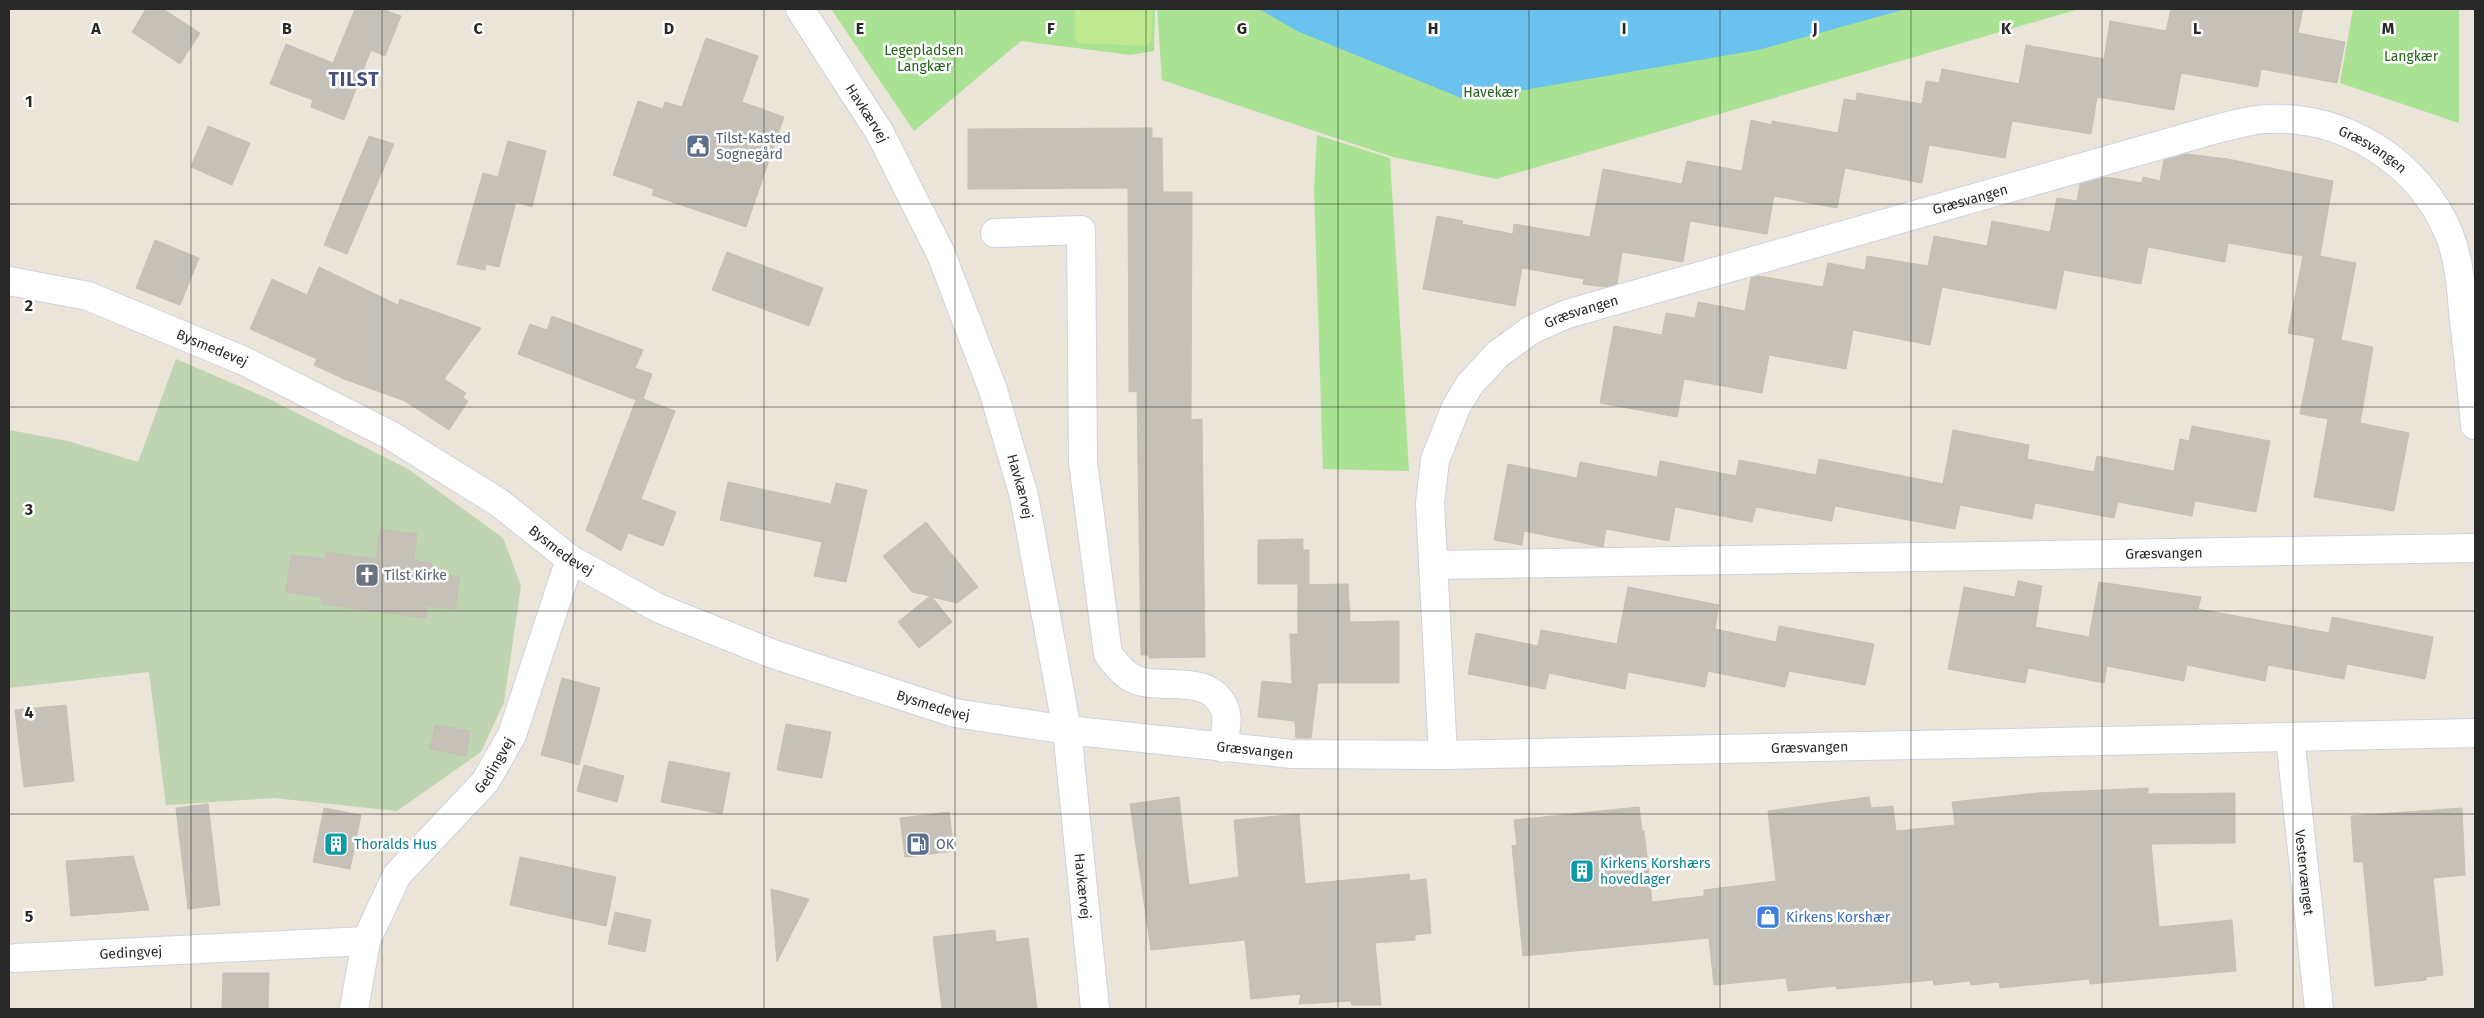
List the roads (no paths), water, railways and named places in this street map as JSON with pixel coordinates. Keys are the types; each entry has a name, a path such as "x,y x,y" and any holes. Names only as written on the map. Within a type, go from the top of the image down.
{"street":[{"name":"Havkærvej","path":"800,9 880,133 941,254 993,390 1024,496 1067,730 1095,1009"},
{"name":"Græsvangen","path":"1443,755 1430,503 1435,460 1456,407 1470,384 1498,354 1531,330 1567,314 2220,128 2268,118 2316,122 2362,139 2402,166 2430,198 2449,234 2460,274 2475,425"},
{"path":"995,233 1081,230 1083,462 1108,654 1123,673 1143,682 1198,685 1216,695 1226,711 1223,748"},
{"name":"Bysmedevej","path":"9,282 88,296 244,361 390,435 498,502 570,559 658,608 773,654 955,713 1067,730"},
{"name":"Græsvangen","path":"1433,565 2475,548"},
{"name":"Gedingvej","path":"354,1009 366,941 396,875 485,782 512,735 570,559"},
{"name":"Græsvangen","path":"1067,730 1292,754 1443,755 2475,734"},
{"name":"Vestervænget","path":"2290,737 2319,1009"},
{"name":"Gedingvej","path":"15,958 366,941"}],"water":[{"path":"1259,9 1906,9 1758,50 1466,100 1297,31"}],"place":[{"name":"Tilst-Kasted Sognegård","path":"698,146"},
{"name":"Tilst Kirke","path":"367,575"},
{"name":"Thoralds Hus","path":"336,844"},
{"name":"OK","path":"918,844"},
{"name":"Kirkens Korshærs hovedlager","path":"1582,871"},
{"name":"Kirkens Korshær","path":"1768,917"}],"district":[{"name":"TILST","path":"354,79"}],"park label":[{"name":"Langkær","path":"2411,56"},
{"name":"Legepladsen Langkær","path":"924,58"},
{"name":"Havekær","path":"1491,92"}]}
